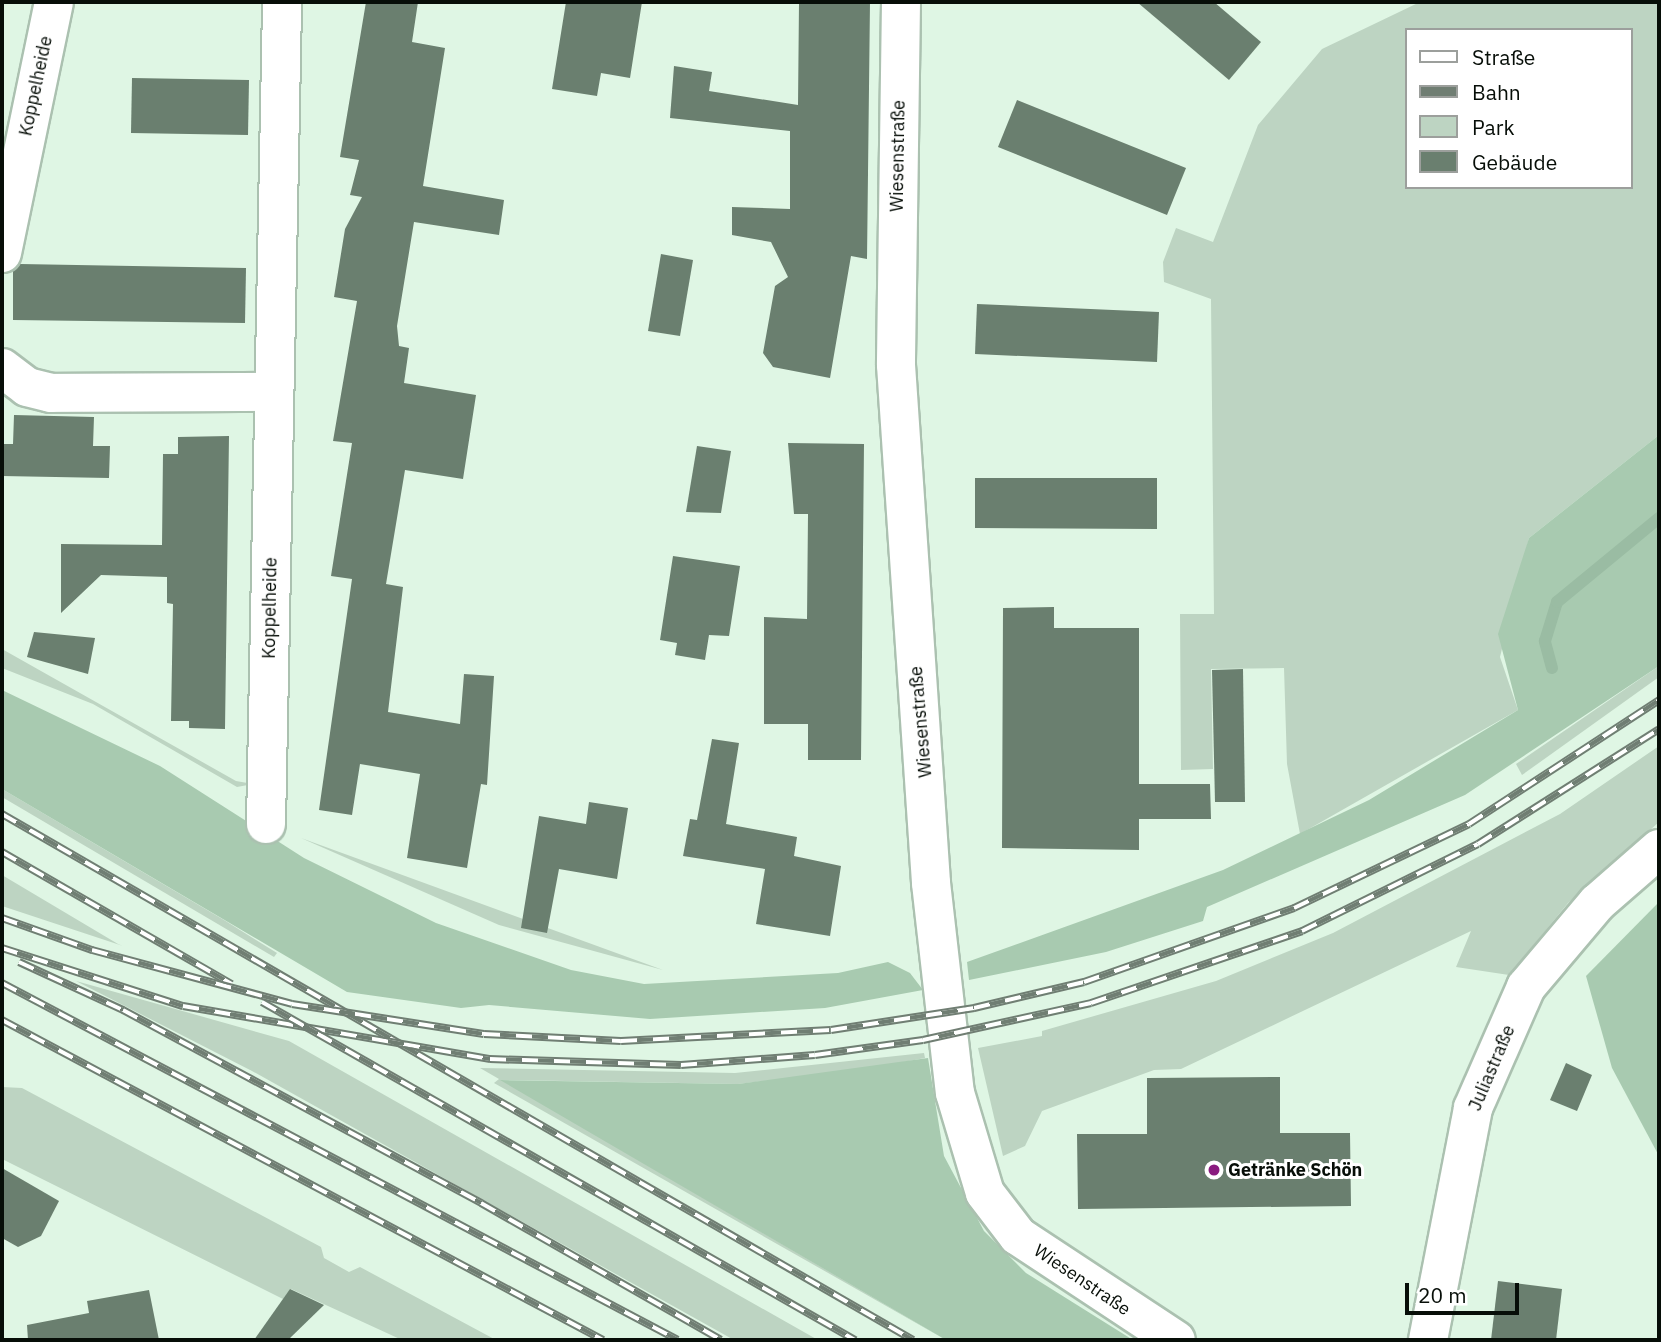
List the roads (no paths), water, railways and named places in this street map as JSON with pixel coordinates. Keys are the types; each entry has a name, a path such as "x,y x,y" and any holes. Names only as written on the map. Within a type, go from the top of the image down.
{"street":[{"name":"Koppelheide","path":"2,253 54,2"},
{"name":"Koppelheide","path":"266,824 282,2"},
{"name":"Wiesenstraße","path":"901,2 896,365 931,883 955,1093 985,1193 1018,1236 1176,1340"},
{"path":"2,368 27,387 51,393 274,392"},
{"name":"Juliastraße","path":"1429,1340 1473,1108 1526,987 1577,923 1659,849"}],"waterway":[{"path":"1552,668 1545,641 1557,602 1659,518"}],"railway":[{"path":"2,918 92,950 292,1004 484,1034 621,1041 831,1030 974,1008 1084,982 1294,908 1469,824 1659,700"},
{"path":"2,948 183,1006 490,1059 681,1065 815,1055 923,1040 1091,1003 1302,931 1478,844 1659,729"},
{"path":"2,814 913,1340"},
{"path":"2,852 232,984"},
{"path":"19,962 123,1010 481,1203 721,1340"},
{"path":"2,983 678,1340"},
{"path":"262,1002 855,1340"},
{"path":"2,1020 603,1340"}],"place":[{"name":"Getränke Schön","path":"1214,1170"}]}
